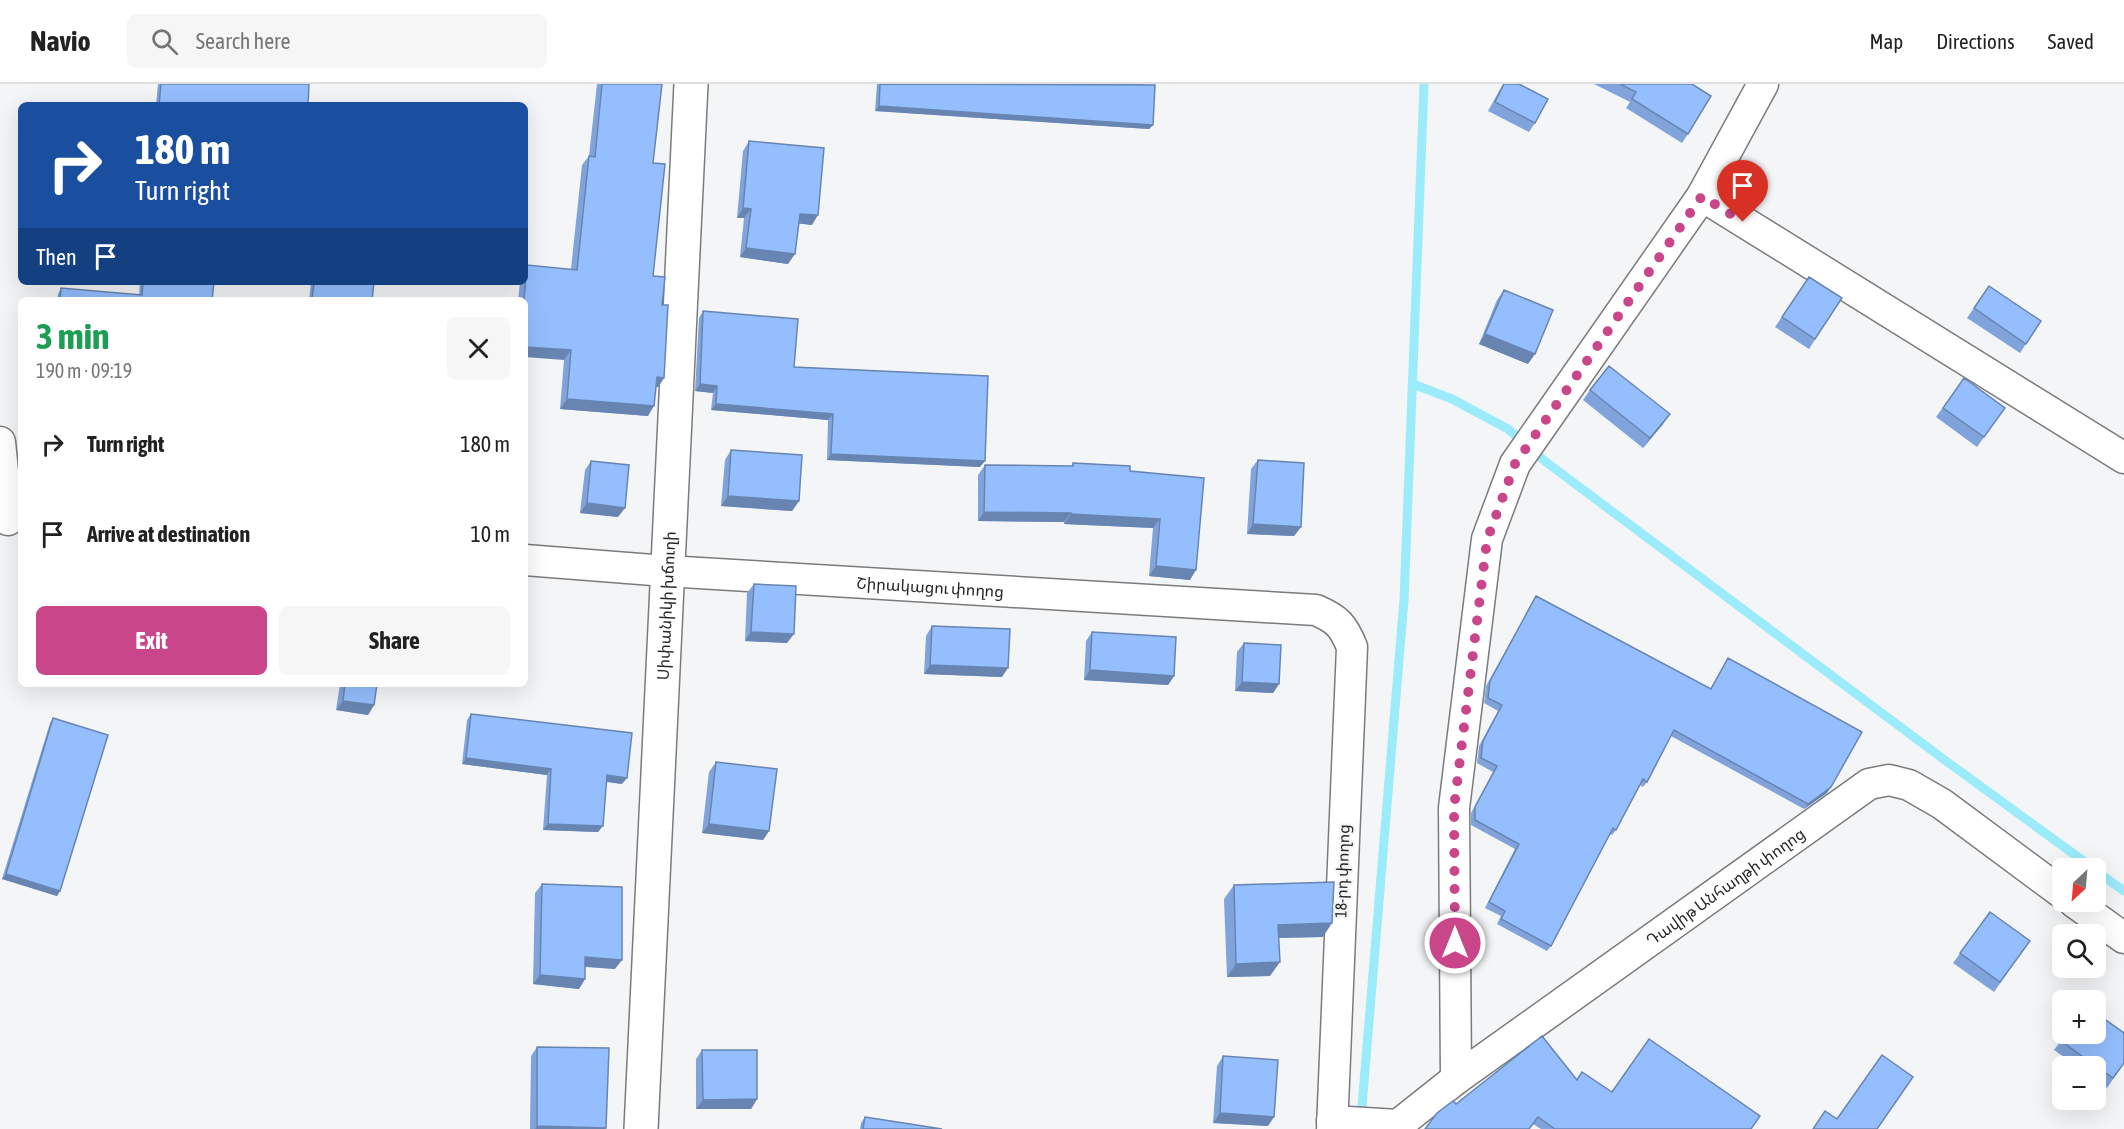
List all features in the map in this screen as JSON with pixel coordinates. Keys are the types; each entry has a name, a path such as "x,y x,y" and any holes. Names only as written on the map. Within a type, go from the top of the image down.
{"main road":[{"name":"Սիփանիկի խճուղի","path":"641,1129 691,84"}],"street":[{"path":"1456,1079 1454,808 1487,540 1515,464 1702,196 1763,84"},
{"path":"1702,196 2124,458"},
{"path":"0,442 10,520"},
{"name":"Շիրակացու փողոց","path":"528,560 666,571 1316,610 1334,618"},
{"name":"18-րդ փողոց","path":"1332,1125 1352,646 1346,632 1334,618"},
{"name":"Դավիթ Անհաղթի փողոց","path":"1399,1127 1456,1079 1869,784 1889,780 1909,785 1942,804 2052,886"},
{"path":"2088,912 2124,938"},
{"path":"1332,1125 1399,1127"}],"building":[{"path":"161,84 309,84 308,102 159,102"},
{"path":"602,84 662,84 653,163 665,164 653,276 665,277 662,305 668,305 664,378 657,377 654,406 567,399 571,350 528,347 528,297 524,297 525,285 528,285 528,265 577,270 589,156 595,157"},
{"path":"880,84 1155,85 1153,125 879,106"},
{"path":"1504,84 1519,84 1548,99 1535,123 1495,102"},
{"path":"1620,84 1692,84 1711,96 1688,134 1632,99 1636,92"},
{"path":"749,141 824,148 818,215 800,214 795,254 746,248 751,209 743,208"},
{"path":"1809,277 1842,298 1815,339 1782,317"},
{"path":"143,285 214,285 212,297 60,297 61,288 142,295"},
{"path":"314,285 374,285 372,297 312,297"},
{"path":"1989,286 2041,321 2026,344 1974,308"},
{"path":"1504,290 1553,310 1535,354 1485,334"},
{"path":"703,311 798,319 794,367 988,376 985,461 831,454 833,414 716,404 717,386 700,384"},
{"path":"1609,366 1670,414 1650,438 1590,390"},
{"path":"1964,378 2005,408 1984,437 1943,408"},
{"path":"731,450 802,455 799,501 728,496"},
{"path":"1258,460 1304,463 1301,527 1253,524"},
{"path":"591,461 629,465 625,508 587,503"},
{"path":"1073,463 1130,466 1130,471 1204,478 1196,570 1156,566 1160,519 1071,513 984,512 985,465 1073,466"},
{"path":"754,584 796,586 794,634 751,632"},
{"path":"1536,596 1711,689 1728,658 1862,732 1831,787 1808,804 1674,730 1647,782 1643,779 1616,830 1613,828 1551,946 1501,919 1505,911 1489,902 1519,844 1475,820 1475,807 1497,766 1481,758 1483,741 1502,705 1488,698 1490,681"},
{"path":"932,626 1010,629 1008,668 930,665"},
{"path":"1092,632 1176,637 1174,676 1090,670"},
{"path":"1244,643 1281,645 1279,684 1242,682"},
{"path":"345,687 377,687 374,705 343,701"},
{"path":"471,714 632,733 627,778 607,775 603,826 548,824 551,769 466,758"},
{"path":"53,718 108,735 60,891 6,874"},
{"path":"716,762 777,769 769,831 709,824"},
{"path":"1334,882 1332,923 1278,925 1280,962 1236,964 1234,885"},
{"path":"542,884 622,887 622,960 585,957 585,979 540,975"},
{"path":"1990,912 2030,941 2000,982 1960,953"},
{"path":"2106,1020 2124,1033 2124,1063 2113,1078 2106,1073 2106,1056 2082,1056 2065,1044 2106,1044"},
{"path":"1542,1036 1577,1080 1582,1072 1612,1092 1649,1039 1760,1116 1751,1129 1555,1129 1538,1117 1529,1129 1425,1129 1437,1113 1453,1101 1456,1104"},
{"path":"537,1047 609,1048 606,1128 537,1126"},
{"path":"702,1050 757,1050 757,1099 703,1100"},
{"path":"1882,1055 1913,1077 1877,1129 1813,1129 1825,1111 1837,1119"},
{"path":"1223,1056 1278,1060 1274,1117 1220,1113"},
{"path":"865,1117 942,1129 863,1129"}],"waterway":[{"path":"1361,1118 1404,600 1424,84"},
{"path":"1413,384 1452,399 1508,429 1546,462 2079,858"},
{"path":"2106,878 2124,891"}],"route":[{"path":"1455,943 1454,808 1487,540 1515,464 1702,196 1743,222"}]}
